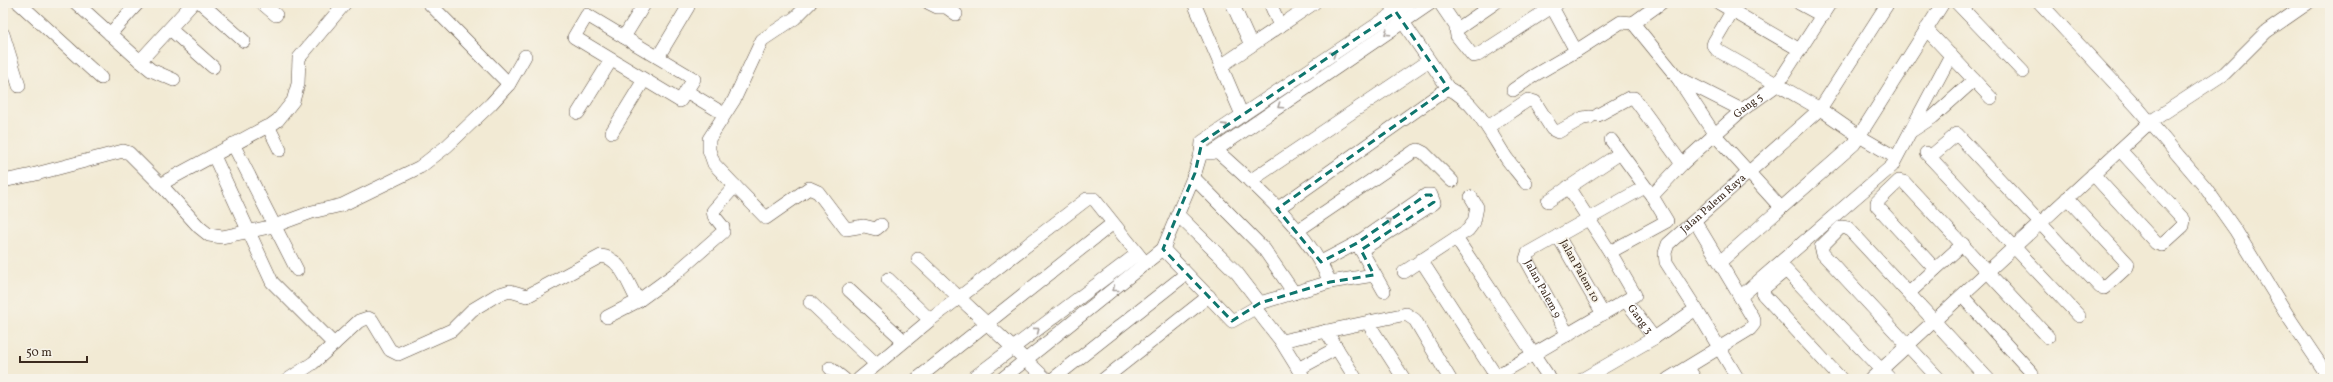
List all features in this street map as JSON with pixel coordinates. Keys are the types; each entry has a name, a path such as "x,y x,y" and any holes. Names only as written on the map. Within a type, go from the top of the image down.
{"street":[{"path":"110,34 138,3"},
{"path":"140,61 193,3"},
{"path":"201,3 244,41"},
{"path":"262,3 276,15"},
{"path":"162,186 168,180 214,156 233,144 267,128 290,108 298,84 299,58 345,3"},
{"path":"429,3 509,84"},
{"path":"624,37 645,3"},
{"path":"810,3 795,18 764,37 758,47 745,80 709,139 709,150 714,164 766,218 810,188 818,192 846,229 864,226 876,229 881,225"},
{"path":"929,3 937,7 946,6 956,14"},
{"path":"1194,3 1242,115"},
{"path":"1232,3 1251,45"},
{"path":"1270,3 1280,26"},
{"path":"1002,379 1163,249 1193,177 1201,153 1202,142 1409,3"},
{"path":"1201,153 1216,150 1396,12 1431,3"},
{"path":"1440,3 1457,28"},
{"path":"1495,3 1457,28 1455,32 1470,54 1475,56 1555,5 1576,51"},
{"path":"1513,90 1618,24 1633,23 1661,3"},
{"path":"1719,3 1735,7 1800,50"},
{"path":"1799,3 1823,16"},
{"name":"Gang 5","path":"1647,192 1682,164 1742,110 1777,85 1830,3"},
{"name":"Jalan Palem Raya","path":"1738,379 1665,258 1668,244 1820,109 1888,3"},
{"path":"1720,262 1841,156 1859,136 1943,3"},
{"path":"1957,3 2024,72"},
{"path":"2040,3 2092,56 2150,122 2223,210 2290,321 2330,379"},
{"path":"1871,379 1886,374 1908,346 1934,321 2150,122 2225,74 2266,32 2308,3"},
{"path":"79,4 151,70 174,80"},
{"path":"1221,66 1310,4"},
{"path":"23,5 101,78"},
{"path":"658,57 688,7"},
{"path":"1735,7 1714,42 1715,48 1820,109 1859,136 1895,157"},
{"path":"1396,12 1428,61 1448,88 1468,102 1488,127 1507,158 1526,183"},
{"path":"587,15 624,37 694,79 680,101 574,37 587,15"},
{"path":"1633,23 1677,76 1715,135 1781,208"},
{"path":"170,28 214,67"},
{"path":"1926,29 1991,98"},
{"path":"3,34 18,86"},
{"path":"1740,297 1892,166 1895,157 1951,55"},
{"path":"3,180 32,175 124,151 129,153 162,186 199,227 209,235 222,237 274,226 302,216 342,205 420,167 447,146 491,104 509,84 525,56"},
{"path":"578,113 610,60"},
{"path":"1250,181 1428,61"},
{"path":"1677,76 1742,110"},
{"path":"612,132 644,80"},
{"path":"1910,132 1933,117 1974,80"},
{"path":"1277,209 1448,88"},
{"path":"686,91 724,114"},
{"path":"1488,127 1530,100 1534,102 1552,129 1558,132 1583,118 1594,116 1629,98 1634,98 1682,164"},
{"path":"267,128 280,150"},
{"path":"2067,198 2128,264 2116,278 2102,289 1957,134 1928,155 2079,316"},
{"path":"1611,140 1667,222 1678,235"},
{"path":"233,144 297,270"},
{"path":"1216,150 1250,181 1297,231 1321,262 1330,282"},
{"path":"1297,231 1412,152 1418,150 1424,153 1452,181"},
{"path":"2093,174 2156,243 2162,245 2183,226 2184,220 2120,150"},
{"path":"1548,201 1620,154"},
{"path":"214,156 272,282 334,344"},
{"path":"1193,177 1264,249 1294,292"},
{"path":"1935,269 1877,206 1877,202 1898,181 1904,182 1988,271 2048,338"},
{"path":"607,317 638,301 675,274 723,232 723,227 714,216 713,211 735,186"},
{"path":"1421,260 1494,378 1633,297 1635,292 1568,187"},
{"name":"Jalan Palem 10","path":"1603,314 1558,236 1647,192"},
{"path":"1321,262 1359,246 1434,203 1434,200 1430,194 1359,246"},
{"path":"1404,272 1468,230 1476,215 1477,207 1471,197"},
{"path":"859,379 930,320 961,298 1087,199 1094,199 1112,224 1146,264"},
{"path":"1178,216 1237,274 1300,372 1337,348"},
{"path":"1668,379 1692,373 1719,348 1750,329 1754,324 1720,262 1695,221"},
{"path":"1610,252 1667,222"},
{"path":"918,379 1112,224"},
{"path":"1939,379 1821,250 1821,247 1841,227 1852,224 1909,293 1988,379"},
{"name":"Jalan Palem 9","path":"1558,236 1528,253 1526,259 1568,335"},
{"path":"1456,238 1550,379"},
{"path":"1909,293 1962,244"},
{"path":"1359,246 1384,291"},
{"path":"1163,249 1232,321 1258,305 1294,292 1330,282 1374,275"},
{"path":"972,379 1137,254"},
{"path":"289,379 313,363 359,321 368,318 372,320 390,350 398,354 452,330 468,313 497,295 510,291 528,296 601,256 612,259 621,269 638,301"},
{"path":"918,259 1046,379"},
{"path":"1841,379 1763,294 1764,288 1786,270 1886,374"},
{"path":"1053,379 1186,274"},
{"path":"888,279 930,320"},
{"path":"850,290 904,342"},
{"path":"1104,379 1209,296"},
{"path":"1962,296 2032,373"},
{"name":"Gang 3","path":"1626,301 1654,338"},
{"path":"810,302 876,364"},
{"path":"1583,379 1654,338 1696,309"},
{"path":"1281,341 1326,330 1368,323 1402,314 1411,316 1450,379"},
{"path":"1368,323 1404,379"},
{"path":"1326,330 1356,379"},
{"path":"830,368 844,379"}],"highlighted area":[{"path":"1396,12 1448,88 1277,209 1321,262 1357,243 1426,195 1431,195 1434,202 1361,250 1374,275 1330,282 1260,303 1232,321 1163,249 1195,173 1202,142"}]}
